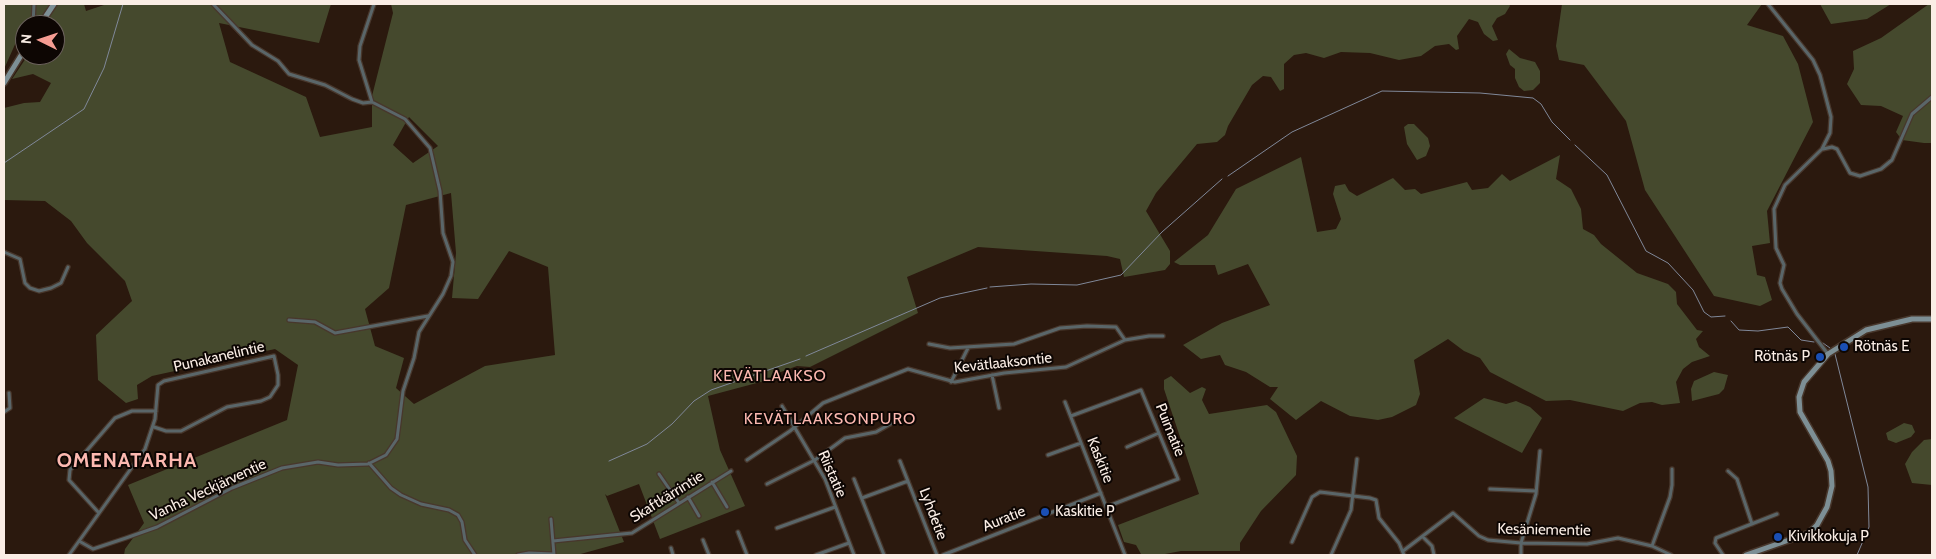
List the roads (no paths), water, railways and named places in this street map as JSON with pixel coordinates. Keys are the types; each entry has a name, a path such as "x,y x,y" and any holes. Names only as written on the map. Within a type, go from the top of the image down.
{"street":[{"path":"47,15 54,4"},
{"name":"Vanha Veckjärventie","path":"79,541 93,549 157,527 232,488 282,468 318,462 338,465 369,463 386,455 397,439 403,391 414,358 419,332 452,276 453,262 443,234 440,191 433,154 405,119 372,102 363,103 352,100 324,85 290,74 278,60 252,44 213,4"},
{"path":"372,102 359,60 360,46 374,4"},
{"path":"1768,4 1803,44 1818,69 1831,117 1830,133 1822,149 1785,185 1774,209 1776,248 1784,265 1780,283 1782,289 1797,314 1828,354"},
{"path":"4,83 15,65"},
{"path":"1822,149 1832,147 1837,149 1850,173 1860,176 1881,169 1892,160 1912,114 1932,97"},
{"path":"4,252 20,259 25,283 30,288 39,291 52,288 61,283 68,267"},
{"path":"289,320 315,322 335,334 428,316"},
{"path":"1746,555 1809,533 1817,525 1827,507 1832,486 1831,471 1828,461 1800,412 1799,397 1804,382 1828,354 1866,330 1912,319 1932,319"},
{"path":"929,344 968,348 983,344 1020,343 1060,328 1087,326 1116,327 1125,340"},
{"name":"Kevätlaaksontie","path":"747,460 823,403 908,369 951,382 992,375 1066,367 1125,340 1163,336"},
{"path":"951,382 968,348"},
{"name":"Punakanelintie","path":"154,427 166,431 181,432 227,407 261,401 270,397 278,385 274,356 160,383 157,386 156,411"},
{"path":"992,375 999,408"},
{"name":"Puimatie","path":"1071,416 1141,390 1178,479 1106,507"},
{"path":"4,412 10,408 9,393"},
{"name":"Kaskitie","path":"1065,402 1125,555"},
{"name":"Riistatie","path":"782,406 815,460 854,555"},
{"path":"69,555 136,464 154,427 156,411 132,411 115,418 70,470 69,480 99,513"},
{"path":"767,484 815,460 845,438 876,432 897,420"},
{"path":"1127,447 1159,433"},
{"path":"1048,455 1081,443"},
{"path":"1521,555 1521,543 1536,492 1540,451"},
{"path":"1331,555 1348,520 1353,496 1357,458"},
{"name":"Lyhdetie","path":"900,461 937,555"},
{"path":"369,463 391,488 401,495 421,504 449,510 458,515 462,522 465,540 475,555"},
{"path":"1652,546 1670,497 1672,469"},
{"name":"Skaftkärrintie","path":"553,541 632,533 731,470"},
{"path":"1728,471 1737,479 1752,524"},
{"path":"659,474 679,503"},
{"path":"854,478 884,555"},
{"name":"Lyhdetie","path":"862,498 908,481"},
{"path":"712,482 727,507"},
{"path":"1490,488 1536,492"},
{"name":"Auratie","path":"942,555 1101,492"},
{"path":"1292,542 1312,497 1320,492 1376,500 1379,518 1403,553 1423,537 1432,546 1434,555"},
{"path":"688,497 699,516"},
{"path":"777,528 835,507"},
{"name":"Kesäniementie","path":"1423,537 1453,513 1479,536 1488,540 1521,543 1587,544 1618,538 1652,546 1672,555"},
{"path":"1723,555 1715,543 1716,538 1777,514"},
{"path":"518,555 554,555 551,518"},
{"path":"738,532 747,555"},
{"path":"703,540 709,555"},
{"path":"816,555 849,542"},
{"path":"670,548 673,555"}],"waterway":[{"path":"4,163 84,109 104,68 123,4"},
{"path":"1228,176 1292,132 1382,91 1480,93 1533,98 1541,104 1552,122 1570,140"},
{"path":"1575,145 1607,175 1646,251 1668,263 1693,290 1704,312 1711,317 1725,316"},
{"path":"990,287 1031,284 1077,285 1121,275 1162,232 1222,179"},
{"path":"806,356 940,298 987,288"},
{"path":"1731,321 1739,330 1758,331 1788,327 1801,340 1814,342"},
{"path":"1823,343 1830,348"},
{"path":"1835,354 1868,487 1869,527 1857,555"},
{"path":"609,461 647,444 672,424 694,401 711,390 800,359"}],"place":[{"name":"Rötnäs E","path":"1844,347"},
{"name":"Rötnäs P","path":"1820,357"},
{"name":"Kaskitie P","path":"1045,512"},
{"name":"Kivikkokuja P","path":"1778,537"}],"district":[{"name":"KEVÄTLAAKSO","path":"770,376"},
{"name":"KEVÄTLAAKSONPURO","path":"830,419"},
{"name":"OMENATARHA","path":"127,461"}]}
